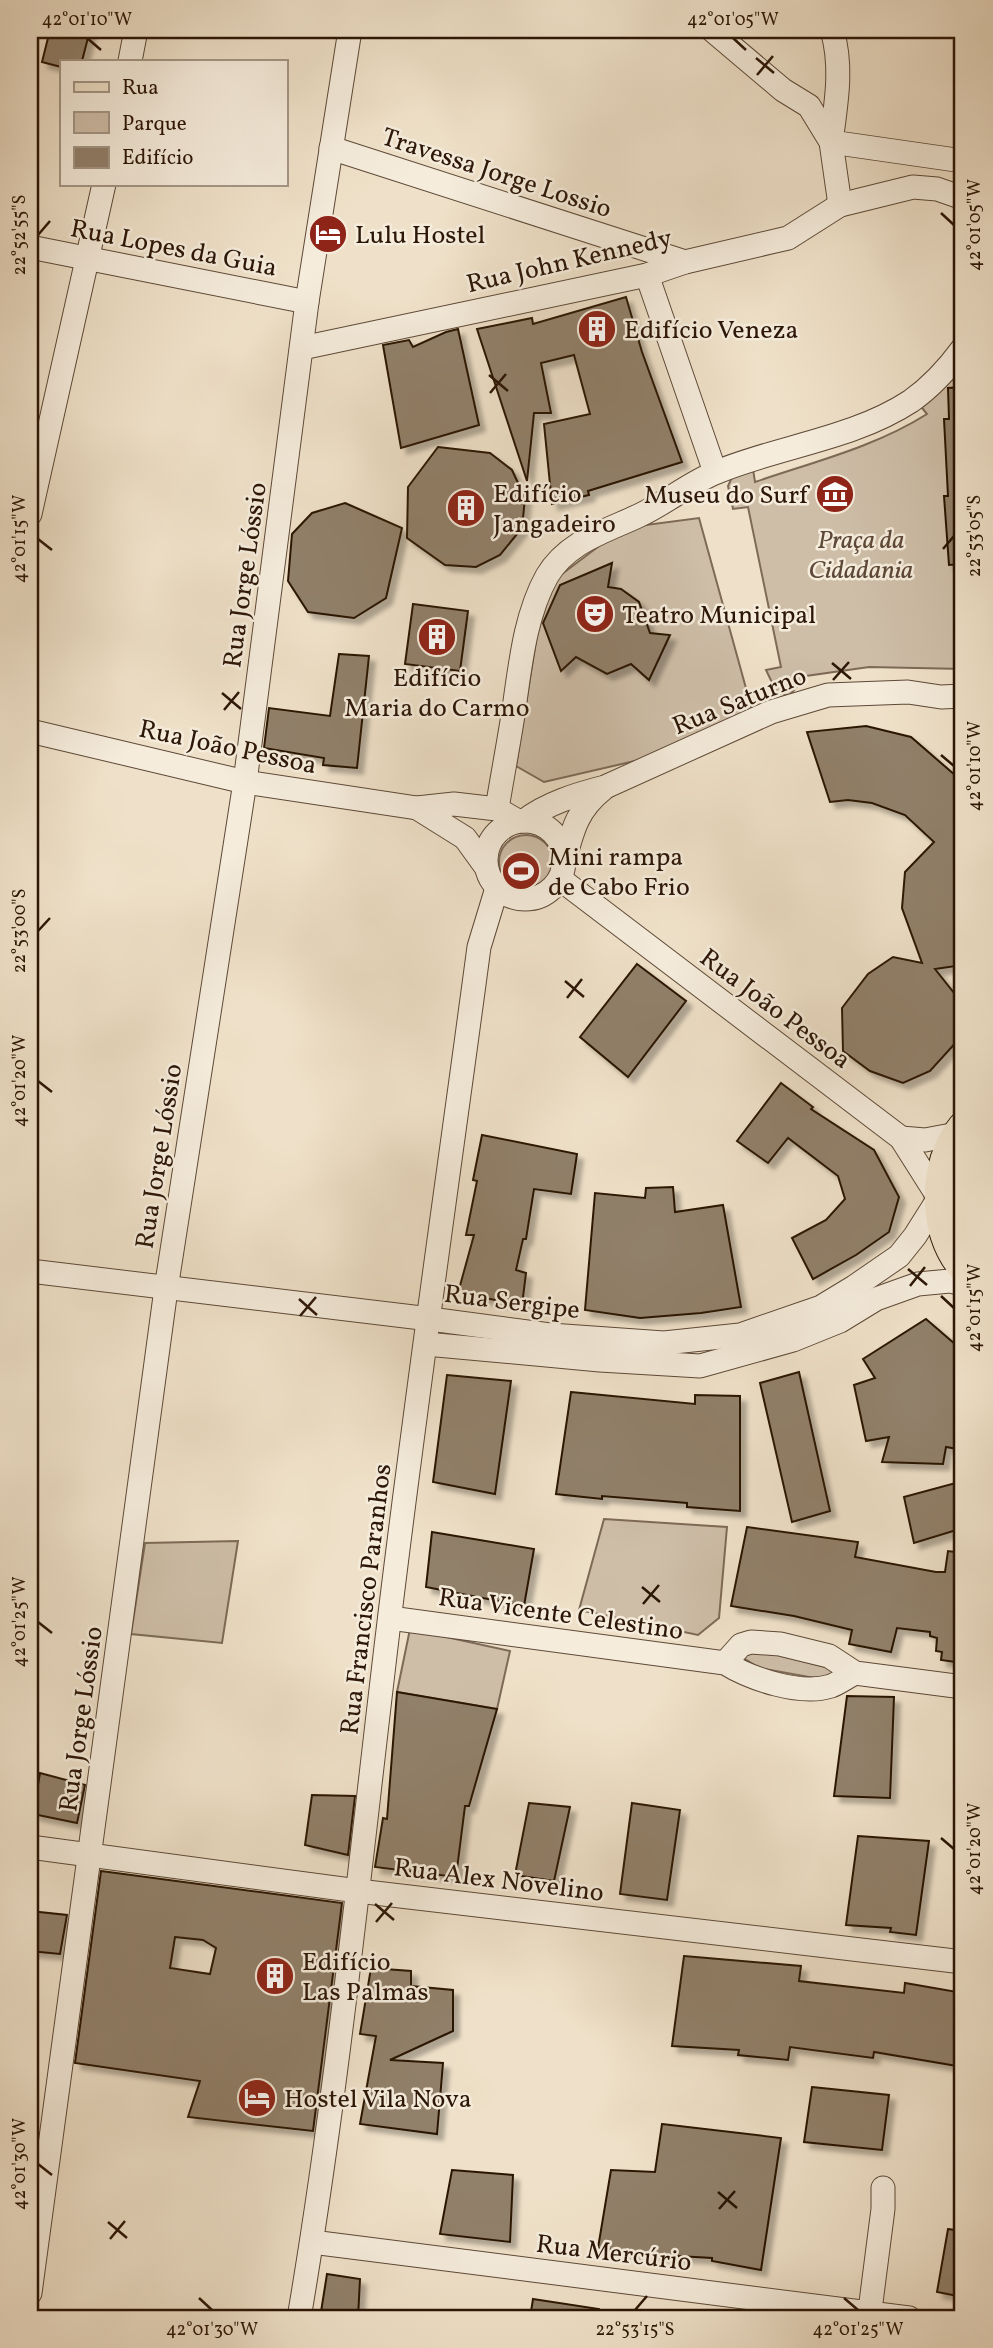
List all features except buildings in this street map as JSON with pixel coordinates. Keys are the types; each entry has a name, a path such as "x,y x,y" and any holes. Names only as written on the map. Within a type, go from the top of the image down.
{"main road":[{"path":"960,1131 948,1153 939,1198 944,1227 955,1258 963,1267"},
{"path":"963,1168 959,1197 963,1220"}],"street":[{"path":"130,60 136,30"},
{"name":"Rua Jorge Lóssio","path":"30,2293 166,1289 245,782 307,302 350,30"},
{"path":"712,30 783,90 809,106 831,142"},
{"path":"832,30 836,43 839,80 831,142 840,205 913,187 937,189 963,198"},
{"path":"831,142 963,160"},
{"name":"Travessa Jorge Lossio","path":"331,148 685,262"},
{"path":"30,514 104,186"},
{"name":"Rua John Kennedy","path":"302,348 646,275 685,262 788,238 840,205"},
{"name":"Rua Lopes da Guia","path":"30,247 307,302"},
{"path":"646,275 715,472"},
{"path":"497,809 522,654 539,593 562,556 602,530 639,516 715,472 884,416 912,400 937,379 963,348"},
{"name":"Rua Saturno","path":"521,821 537,811 605,787 771,712 828,695 908,692 952,696 963,710"},
{"name":"Rua João Pessoa","path":"30,731 245,782 417,808 454,804 497,809 521,821"},
{"name":"Rua Saturno","path":"562,868 579,815 605,787"},
{"name":"Rua João Pessoa","path":"417,808 465,838 486,867"},
{"path":"521,821 544,825 552,831 558,839 562,868 543,896 531,900 519,900 497,888 486,867 486,854 497,833 507,825 521,821"},
{"name":"Rua João Pessoa","path":"562,868 901,1138 939,1198"},
{"name":"Rua Francisco Paranhos","path":"299,2318 312,2242 358,1891 390,1618 479,947 497,888"},
{"path":"901,1138 925,1140 960,1131"},
{"name":"Rua Sergipe","path":"30,1271 551,1335 664,1343 740,1335 786,1321 832,1300 899,1256 939,1198"},
{"name":"Rua Sergipe","path":"426,1344 700,1366 793,1340 840,1321 876,1299 918,1284 950,1281 963,1284"},
{"path":"697,1338 700,1366"},
{"name":"Rua Vicente Celestino","path":"390,1618 725,1663 751,1677 787,1686 817,1689 839,1683 855,1672"},
{"path":"725,1663 741,1645 762,1642 830,1656 855,1672 963,1687"},
{"name":"Rua Alex Novelino","path":"30,1847 358,1891 963,1962"},
{"path":"869,2316 883,2208 883,2188"},
{"name":"Rua Mercúrio","path":"312,2242 869,2316 909,2318"}],"green space":[{"name":"Praça da Cidadania","path":"963,359 963,669 869,667 806,676 789,696 777,693 766,670 781,667 748,507 733,509 728,486 733,475 753,469 755,482 843,453 907,426 927,414 918,403"},
{"path":"699,518 752,710 639,760 544,782 516,766 537,635 554,580 623,528"},
{"path":"526,835 545,843 553,862 545,881 526,889 507,881 499,862 507,843"},
{"path":"604,1519 727,1527 719,1618 698,1635 579,1610"},
{"path":"238,1541 222,1643 131,1634 145,1543"},
{"path":"410,1629 510,1651 497,1709 397,1692"},
{"path":"754,1649 838,1670 831,1681 759,1668 742,1657"}],"place":[{"name":"Lulu Hostel","path":"328,234"},
{"name":"Edifício Veneza","path":"597,329"},
{"name":"Museu do Surf","path":"835,494"},
{"name":"Edifício Jangadeiro","path":"466,508"},
{"name":"Teatro Municipal","path":"595,614"},
{"name":"Edifício Maria do Carmo","path":"437,637"},
{"name":"Mini rampa de Cabo Frio","path":"521,871"},
{"name":"Edifício Las Palmas","path":"275,1976"},
{"name":"Hostel Vila Nova","path":"257,2098"}]}
